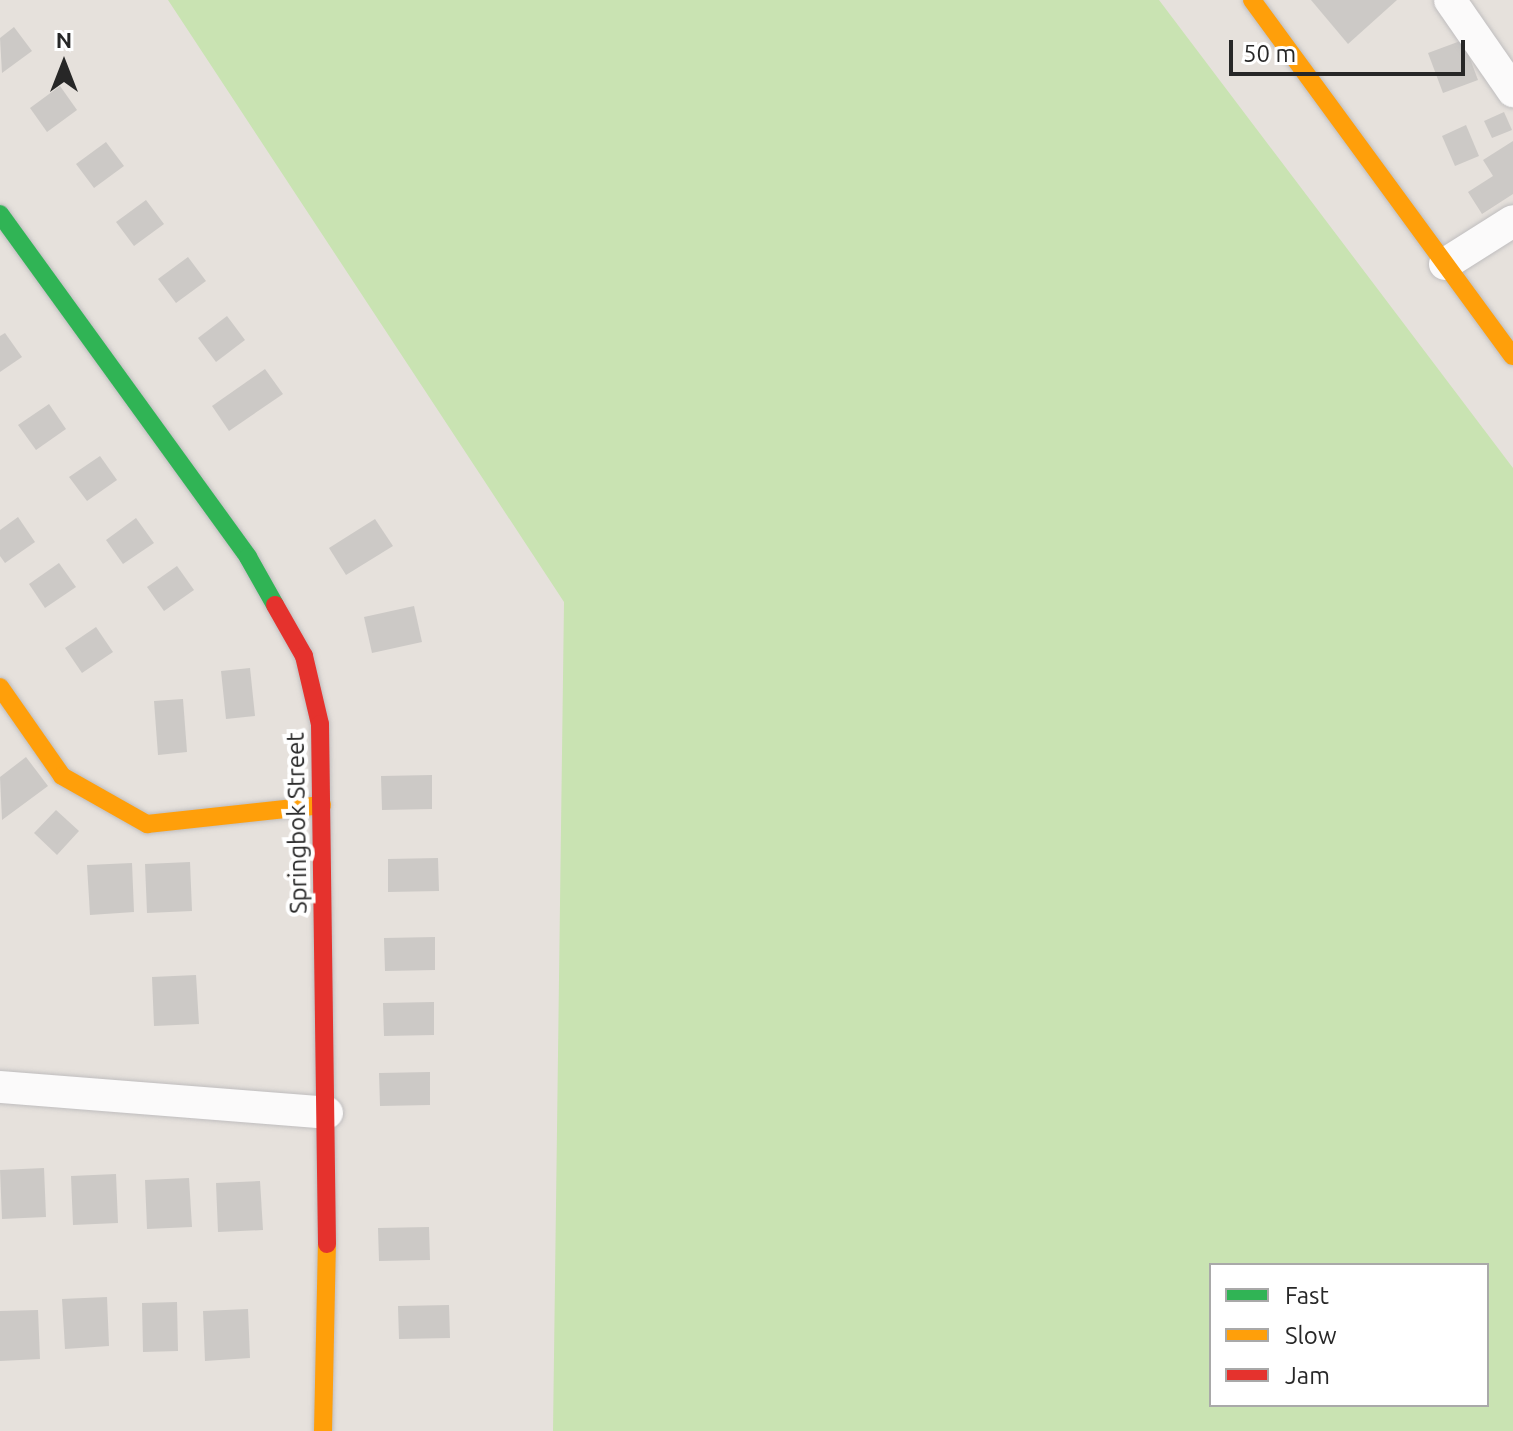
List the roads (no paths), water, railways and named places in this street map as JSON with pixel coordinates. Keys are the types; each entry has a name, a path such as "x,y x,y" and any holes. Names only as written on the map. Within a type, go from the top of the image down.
{"street":[{"path":"1252,0 1513,356"},
{"path":"1450,0 1513,91"},
{"name":"Springbok Street","path":"0,214 248,557 304,656 320,724 322,805 327,1113 323,1431"},
{"path":"1445,264 1513,221"},
{"path":"0,687 62,776 147,824 322,805"},
{"path":"0,1087 327,1113"}]}
